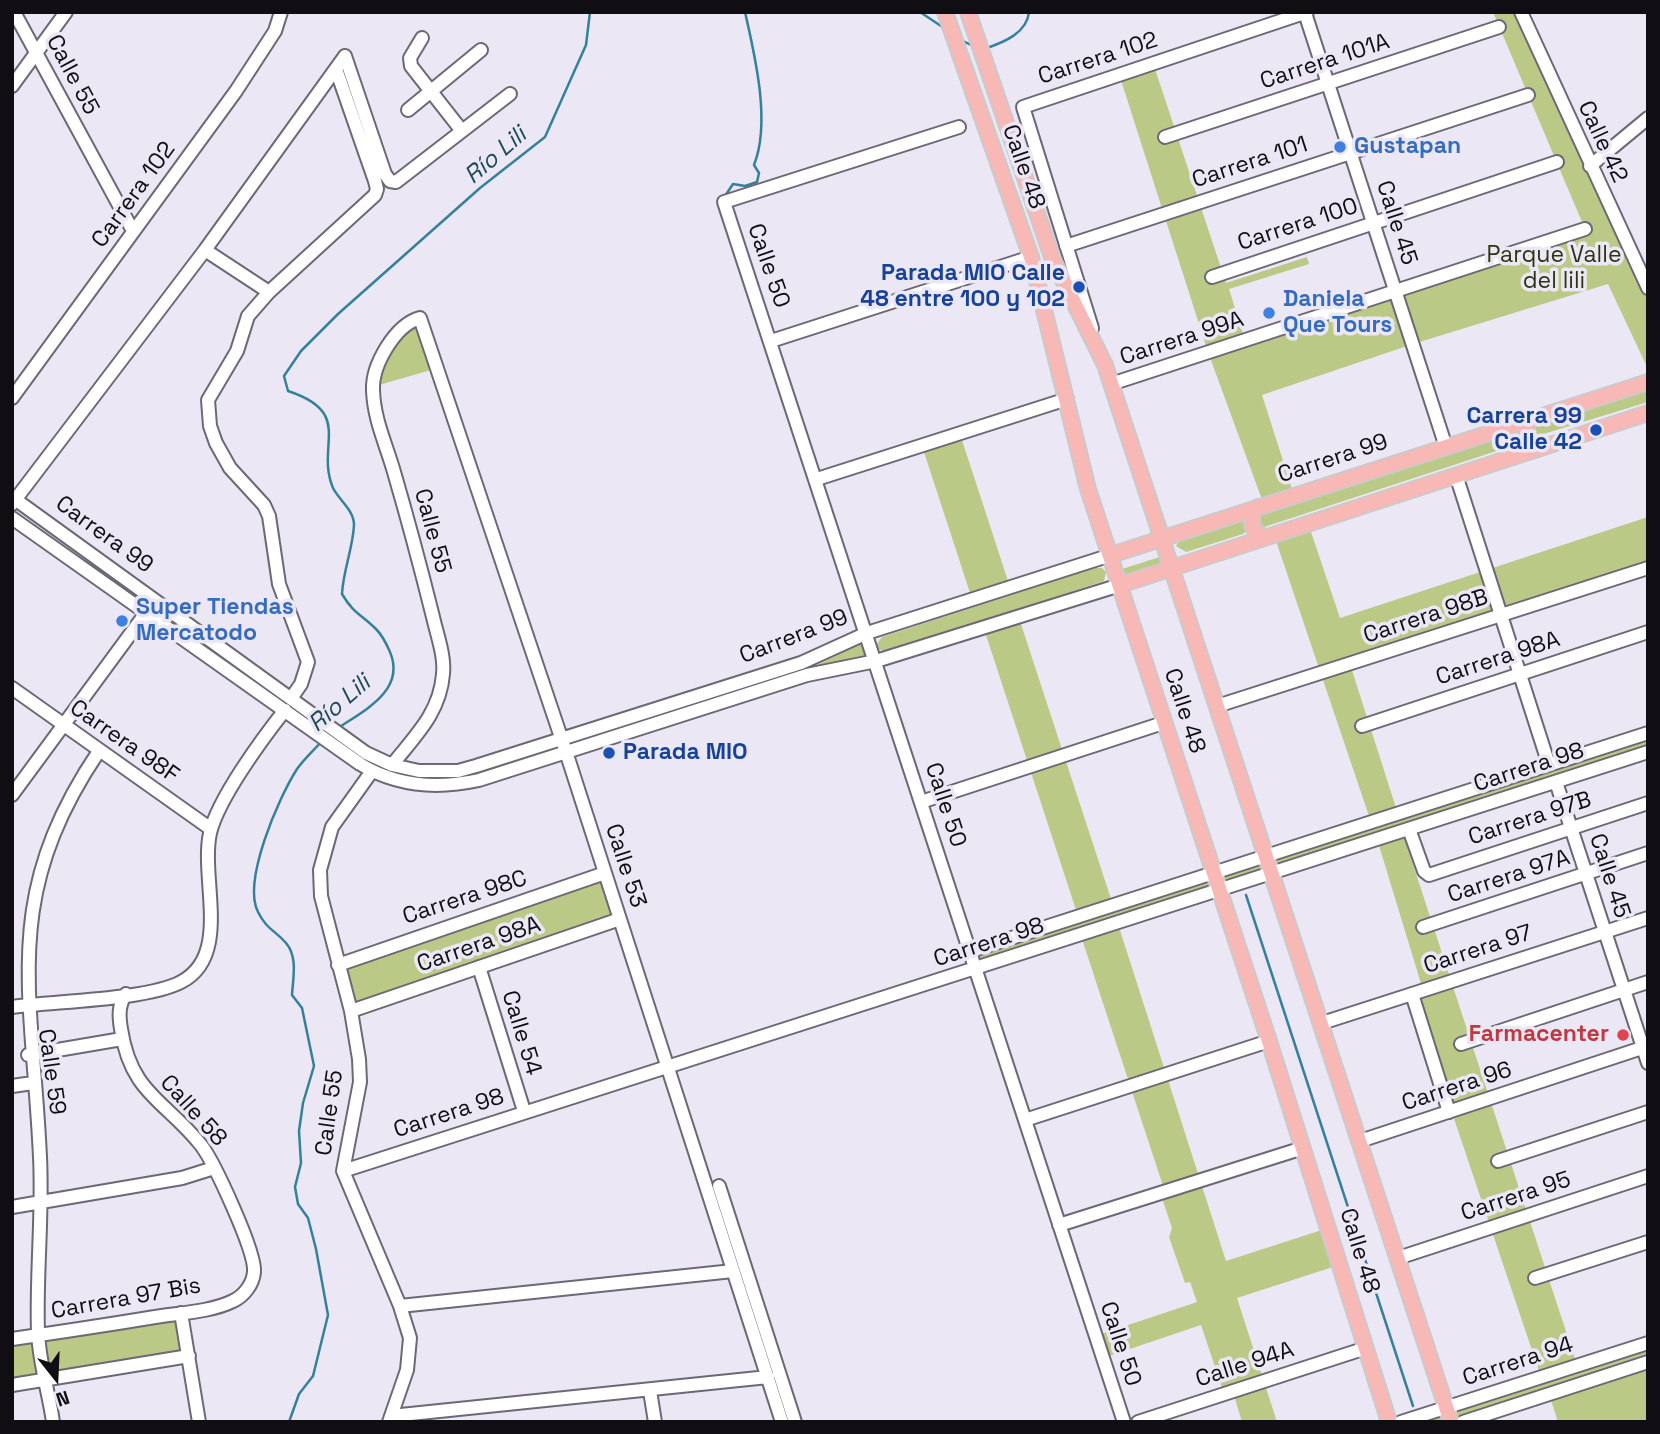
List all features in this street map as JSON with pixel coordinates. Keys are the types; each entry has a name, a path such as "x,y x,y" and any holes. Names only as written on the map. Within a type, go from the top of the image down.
{"main road":[{"name":"Calle 48","path":"945,12 1031,257 1088,489 1269,1041 1389,1422"},
{"name":"Calle 48","path":"968,12 1053,260 1105,365 1449,1414"},
{"name":"Carrera 99","path":"1111,555 1648,382"},
{"name":"Carrera 99","path":"1120,585 1648,413"},
{"path":"1529,420 1525,437 1537,449"},
{"path":"1258,508 1251,517 1252,526 1259,535 1267,537"}],"street":[{"name":"Calle 55","path":"14,12 133,232"},
{"path":"12,86 66,12"},
{"name":"Carrera 102","path":"12,398 236,91 275,31 281,12"},
{"name":"Calle 42","path":"1521,12 1648,288"},
{"name":"Carrera 102","path":"1023,107 1306,13"},
{"name":"Calle 45","path":"1306,13 1446,447"},
{"name":"Carrera 101A","path":"1165,137 1499,27"},
{"path":"422,38 410,58 411,66 462,131"},
{"path":"408,110 481,50"},
{"path":"13,500 205,250 345,55 385,174 390,181 396,182 510,94"},
{"path":"292,697 301,684 307,663 279,584 269,516 225,459 210,426 208,400 237,351 248,316 269,292 375,195 377,189 336,69"},
{"name":"Carrera 101","path":"1066,246 1528,95"},
{"name":"Calle 48","path":"1023,107 1105,365"},
{"path":"1590,166 1648,118"},
{"name":"Calle 50","path":"959,128 724,202 1124,1422"},
{"name":"Carrera 100","path":"1212,277 1556,162"},
{"name":"Carrera 99A","path":"1111,384 1585,229"},
{"path":"205,250 269,292"},
{"path":"771,341 1031,257"},
{"name":"Calle 55","path":"392,765 431,718 441,695 444,671 406,515 375,418 372,387 391,342 409,323 420,318 424,324"},
{"name":"Calle 53","path":"424,324 564,746 782,1422"},
{"path":"817,479 1067,399"},
{"path":"1456,475 1549,765"},
{"name":"Carrera 99","path":"13,500 292,697 319,725 349,748 372,771 421,784 451,785 479,780 564,746 801,663 867,634 1111,555"},
{"name":"Carrera 99","path":"12,518 285,710 319,725"},
{"name":"Carrera 98B","path":"1217,706 1648,568"},
{"name":"Carrera 99","path":"349,748 392,765 419,771 458,771 564,746 807,675 876,661 1120,585"},
{"path":"12,795 155,600"},
{"name":"Carrera 98A","path":"1362,726 1648,632"},
{"name":"Carrera 98F","path":"12,688 211,830"},
{"path":"17,1006 170,987 194,973 209,949 211,921 206,873 211,830 238,777 285,710"},
{"path":"921,802 1163,723"},
{"name":"Carrera 98","path":"971,951 1648,733"},
{"path":"31,854 70,783 99,751"},
{"name":"Carrera 98","path":"343,1171 524,1111 976,970 1648,752"},
{"name":"Calle 55","path":"372,771 332,827 320,870 321,896 351,1011 360,1083 343,1171 400,1306 410,1338 407,1370 390,1419"},
{"name":"Calle 45","path":"1556,782 1645,1047 1648,1063"},
{"name":"Carrera 97B","path":"1409,829 1427,874 1648,803"},
{"name":"Carrera 97A","path":"1423,927 1648,853"},
{"name":"Carrera 98C","path":"338,965 605,873"},
{"name":"Carrera 97","path":"1322,1023 1648,918"},
{"name":"Carrera 98A","path":"351,1011 620,919"},
{"name":"Calle 59","path":"15,959 17,1006 33,1083 40,1159 38,1335 53,1422"},
{"name":"Calle 54","path":"479,967 524,1111"},
{"path":"1461,1044 1648,982"},
{"name":"Calle 58","path":"126,994 120,1009 122,1039 141,1086 193,1136 214,1168 253,1262 254,1272 244,1293"},
{"path":"1412,994 1449,1112"},
{"path":"28,1055 122,1039"},
{"path":"1025,1120 1269,1041"},
{"name":"Carrera 96","path":"1360,1141 1645,1047"},
{"path":"12,1086 33,1083"},
{"path":"1498,1161 1648,1112"},
{"path":"1059,1226 1303,1148"},
{"path":"12,1208 182,1178 214,1168"},
{"name":"Carrera 95","path":"1398,1258 1648,1176"},
{"path":"719,1186 795,1422"},
{"path":"1535,1278 1648,1242"},
{"path":"400,1306 733,1271"},
{"name":"Carrera 97 Bis","path":"12,1339 181,1313 232,1302 244,1293"},
{"path":"181,1313 199,1422"},
{"name":"Carrera 94","path":"1401,1422 1449,1414 1648,1343"},
{"name":"Calle 94A","path":"1138,1422 1366,1348"},
{"path":"12,1385 189,1356"},
{"name":"Carrera 94","path":"1463,1422 1648,1362"},
{"path":"390,1419 487,1415 768,1377"},
{"path":"650,1391 654,1422"}],"green space":[{"name":"Parque Valle del lili","path":"1493,12 1521,12 1648,288 1648,369 1608,284 1413,344 1262,395 1294,495 1264,505 1208,352 1119,74 1153,63 1226,283 1307,257 1309,264 1229,289 1245,340 1585,229"},
{"path":"417,319 438,368 372,387 383,355"},
{"path":"1648,388 1648,402 1537,436 1532,432 1534,427"},
{"path":"1512,432 1510,439 1515,445 1264,527 1260,527 1255,519 1259,514"},
{"path":"960,434 1010,587 972,599 922,446"},
{"path":"1648,517 1648,568 1350,664 1398,814 1648,733 1648,752 1402,831 1577,1365 1648,1343 1648,1422 1558,1422 1549,1394 1463,1422 1401,1422 1541,1377 1412,994 1423,990 1377,839 1118,924 1226,1261 1328,1228 1339,1265 1237,1298 1277,1422 1242,1422 1233,1392 1224,1394 1201,1325 1103,1358 1095,1336 1197,1302 1190,1282 1185,1283 1169,1237 1172,1228 1163,1201 1165,1192 1081,936 976,970 971,951 1078,916 984,629 1019,618 1113,905 1371,822 1274,535 1308,523 1340,618"},
{"path":"1241,520 1247,523 1247,530 1243,534 1186,552 1176,546 1179,540"},
{"path":"1163,556 1166,564 1125,577 1122,569"},
{"path":"1094,568 1102,568 1106,572 1104,581 888,652 878,649 877,644 882,637"},
{"path":"864,644 870,652 866,657 809,669"},
{"path":"605,873 620,919 351,1011 338,965"},
{"path":"181,1313 189,1356 12,1385 12,1339"}],"waterway":[{"name":"Río Lili","path":"338,728 380,698 388,688 393,665 390,652 380,634 354,610 342,594 354,525 349,510 333,488 329,472 327,420 321,409 288,391 284,376 301,351 338,314 480,188 545,137 586,45 590,12"},
{"path":"725,196 733,184 745,186 757,182 759,173 754,165 761,130 760,89 745,12"},
{"name":"Río Lili","path":"920,12 944,28"},
{"name":"Río Lili","path":"987,48 1007,40 1019,31 1029,12"},
{"name":"Río Lili","path":"961,40 973,46"},
{"name":"Río Lili","path":"289,1422 299,1394 313,1376 328,1315 316,1249 308,1218 298,1204 295,1187 301,1163 299,1131 303,1103 314,1066 302,1008 292,995 294,968 290,949 261,918 254,898 259,861 281,799 297,769 322,741"},
{"path":"1246,895 1413,1406"}],"place":[{"name":"Gustapan","path":"1340,147"},
{"name":"Parada MIO Calle 48 entre 100 y 102","path":"1079,287"},
{"name":"Daniela Que Tours","path":"1269,313"},
{"name":"Carrera 99 Calle 42","path":"1596,430"},
{"name":"Super Tiendas Mercatodo","path":"122,621"},
{"name":"Parada MIO","path":"609,753"},
{"name":"Farmacenter","path":"1623,1035"}]}
